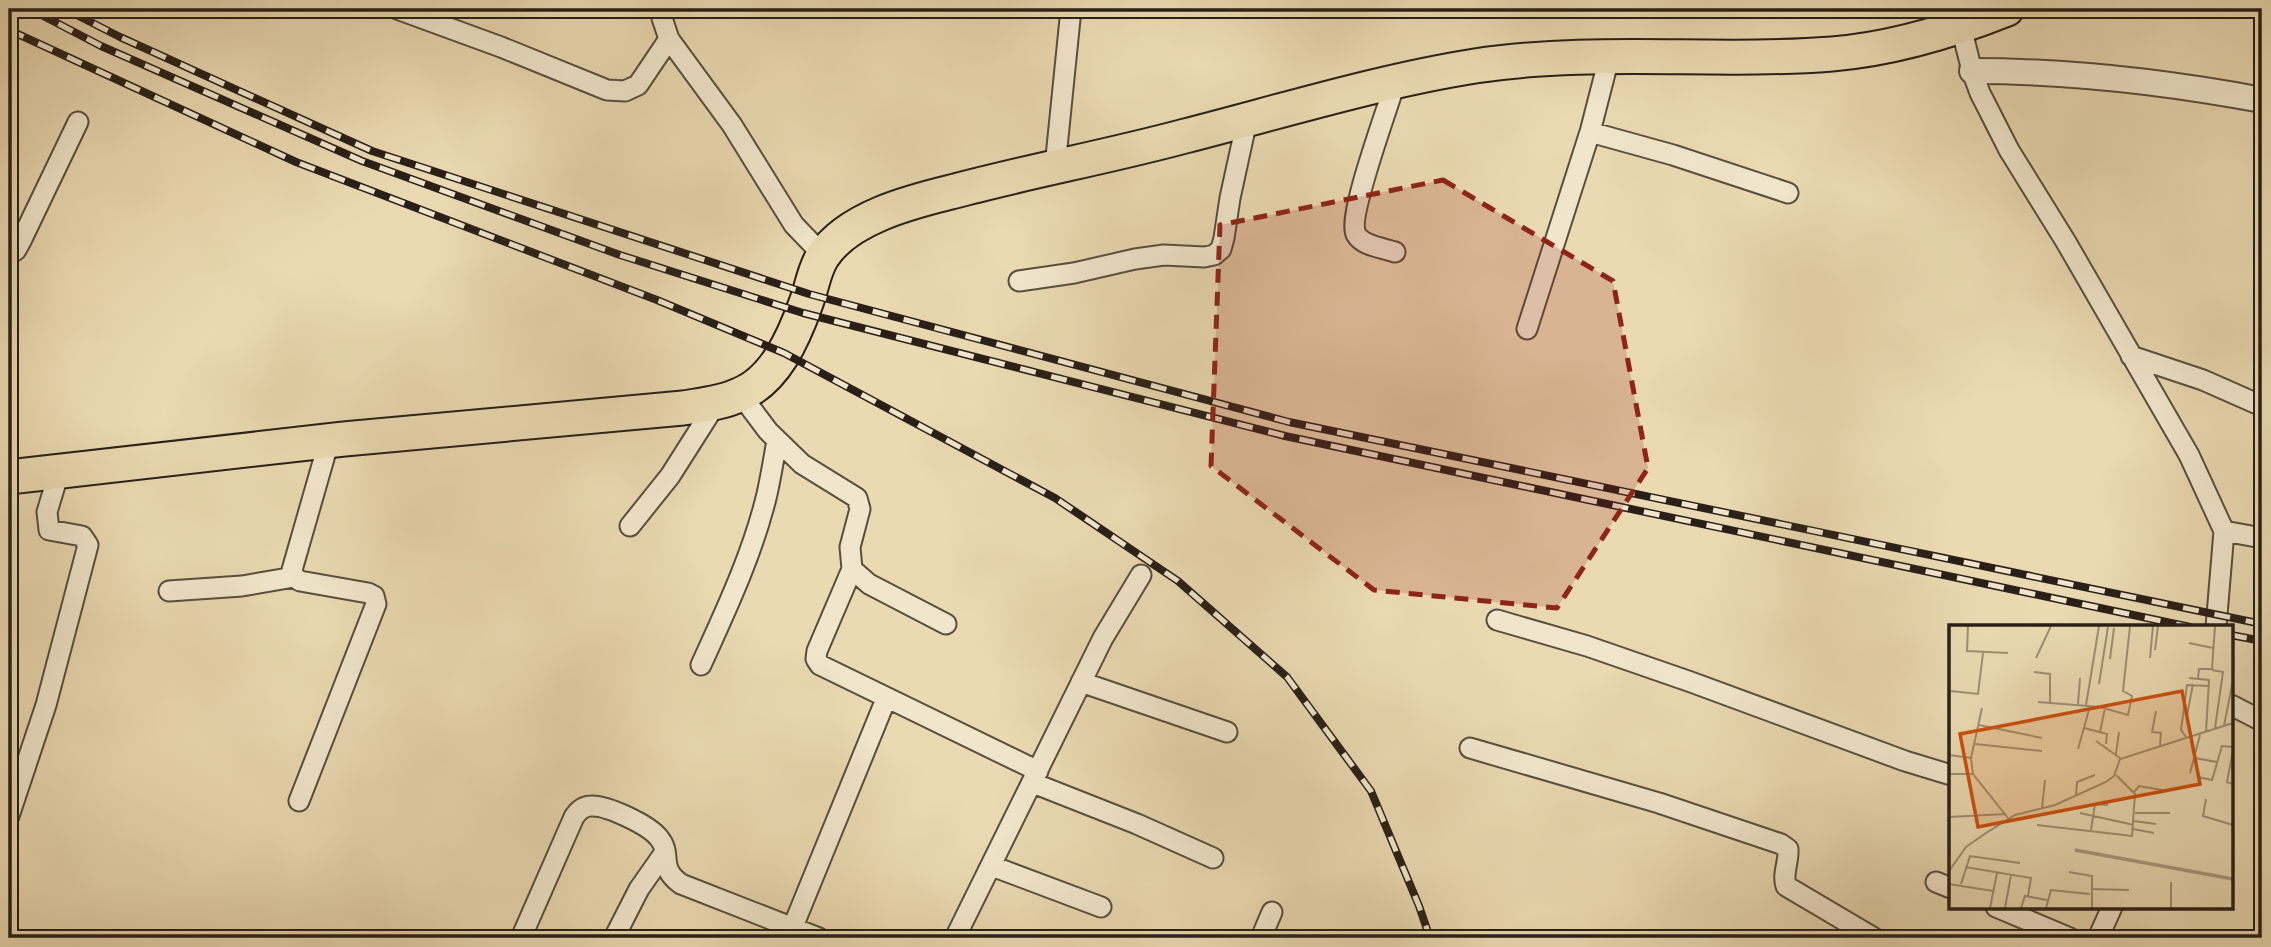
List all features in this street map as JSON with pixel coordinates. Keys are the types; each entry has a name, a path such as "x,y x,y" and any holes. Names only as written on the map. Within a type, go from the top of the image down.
{"highway":[{"path":"9,477 329,441 683,408 729,398 757,384 784,353 803,313 823,256 833,244 870,219 894,208 1001,178 1476,66 1548,59 1834,54 1888,46 1961,27 2007,9"}],"street":[{"path":"397,9 489,42 607,90 625,90 638,85 669,39"},
{"path":"662,9 669,39 732,125 794,225 823,256"},
{"path":"1055,167 1071,9"},
{"path":"1961,27 1980,93 2009,150 2066,242 2189,455 2224,531 2216,625"},
{"path":"1527,329 1590,132 1609,58"},
{"path":"1972,71 2022,71 2129,79 2181,85 2262,100"},
{"path":"1395,83 1358,198 1354,230 1358,238 1367,244 1395,252"},
{"path":"1019,281 1164,255 1214,255 1221,248 1224,238 1247,120"},
{"path":"9,255 21,241 78,122"},
{"path":"1590,132 1788,192"},
{"path":"2131,356 2203,380 2262,406"},
{"path":"630,526 729,398 802,464 850,493 860,503 850,547 852,569 816,659 820,665 1089,805 1213,858"},
{"path":"701,665 723,617 756,529 767,494 777,440"},
{"path":"299,801 376,604 374,596 368,593 309,584 294,577 293,561 329,441"},
{"path":"9,816 46,705 88,545 82,536 49,530 47,512 59,472"},
{"path":"2224,531 2262,538"},
{"path":"852,569 869,584 946,624"},
{"path":"956,938 1103,638 1141,575"},
{"path":"169,591 242,586 294,577"},
{"path":"1497,620 1587,646 1949,774"},
{"path":"1082,682 1227,732"},
{"path":"793,929 886,699"},
{"path":"2232,706 2262,721"},
{"path":"1470,748 1659,803 1782,844 1788,849 1784,880 1786,886 1874,938"},
{"path":"521,938 565,835 579,809 589,806 600,807 633,820 654,832 662,841 666,867 672,878 681,884 819,938"},
{"path":"614,938 639,889 665,852"},
{"path":"992,866 1101,907"},
{"path":"1998,908 2070,938"},
{"path":"2098,938 2112,908"},
{"path":"1261,938 1272,912"}],"highlighted area":[{"path":"1443,180 1613,281 1648,468 1557,608 1374,590 1211,466 1220,225"}],"railway":[{"path":"30,9 101,46 362,161 620,255 803,313 1285,436 2181,625"},
{"path":"65,9 120,37 372,151 809,294 1289,422 2262,624"},
{"path":"9,30 296,162 657,300 784,353 1055,498 1178,581 1287,677 1371,791 1430,938"},
{"path":"2232,635 2262,641"}]}
